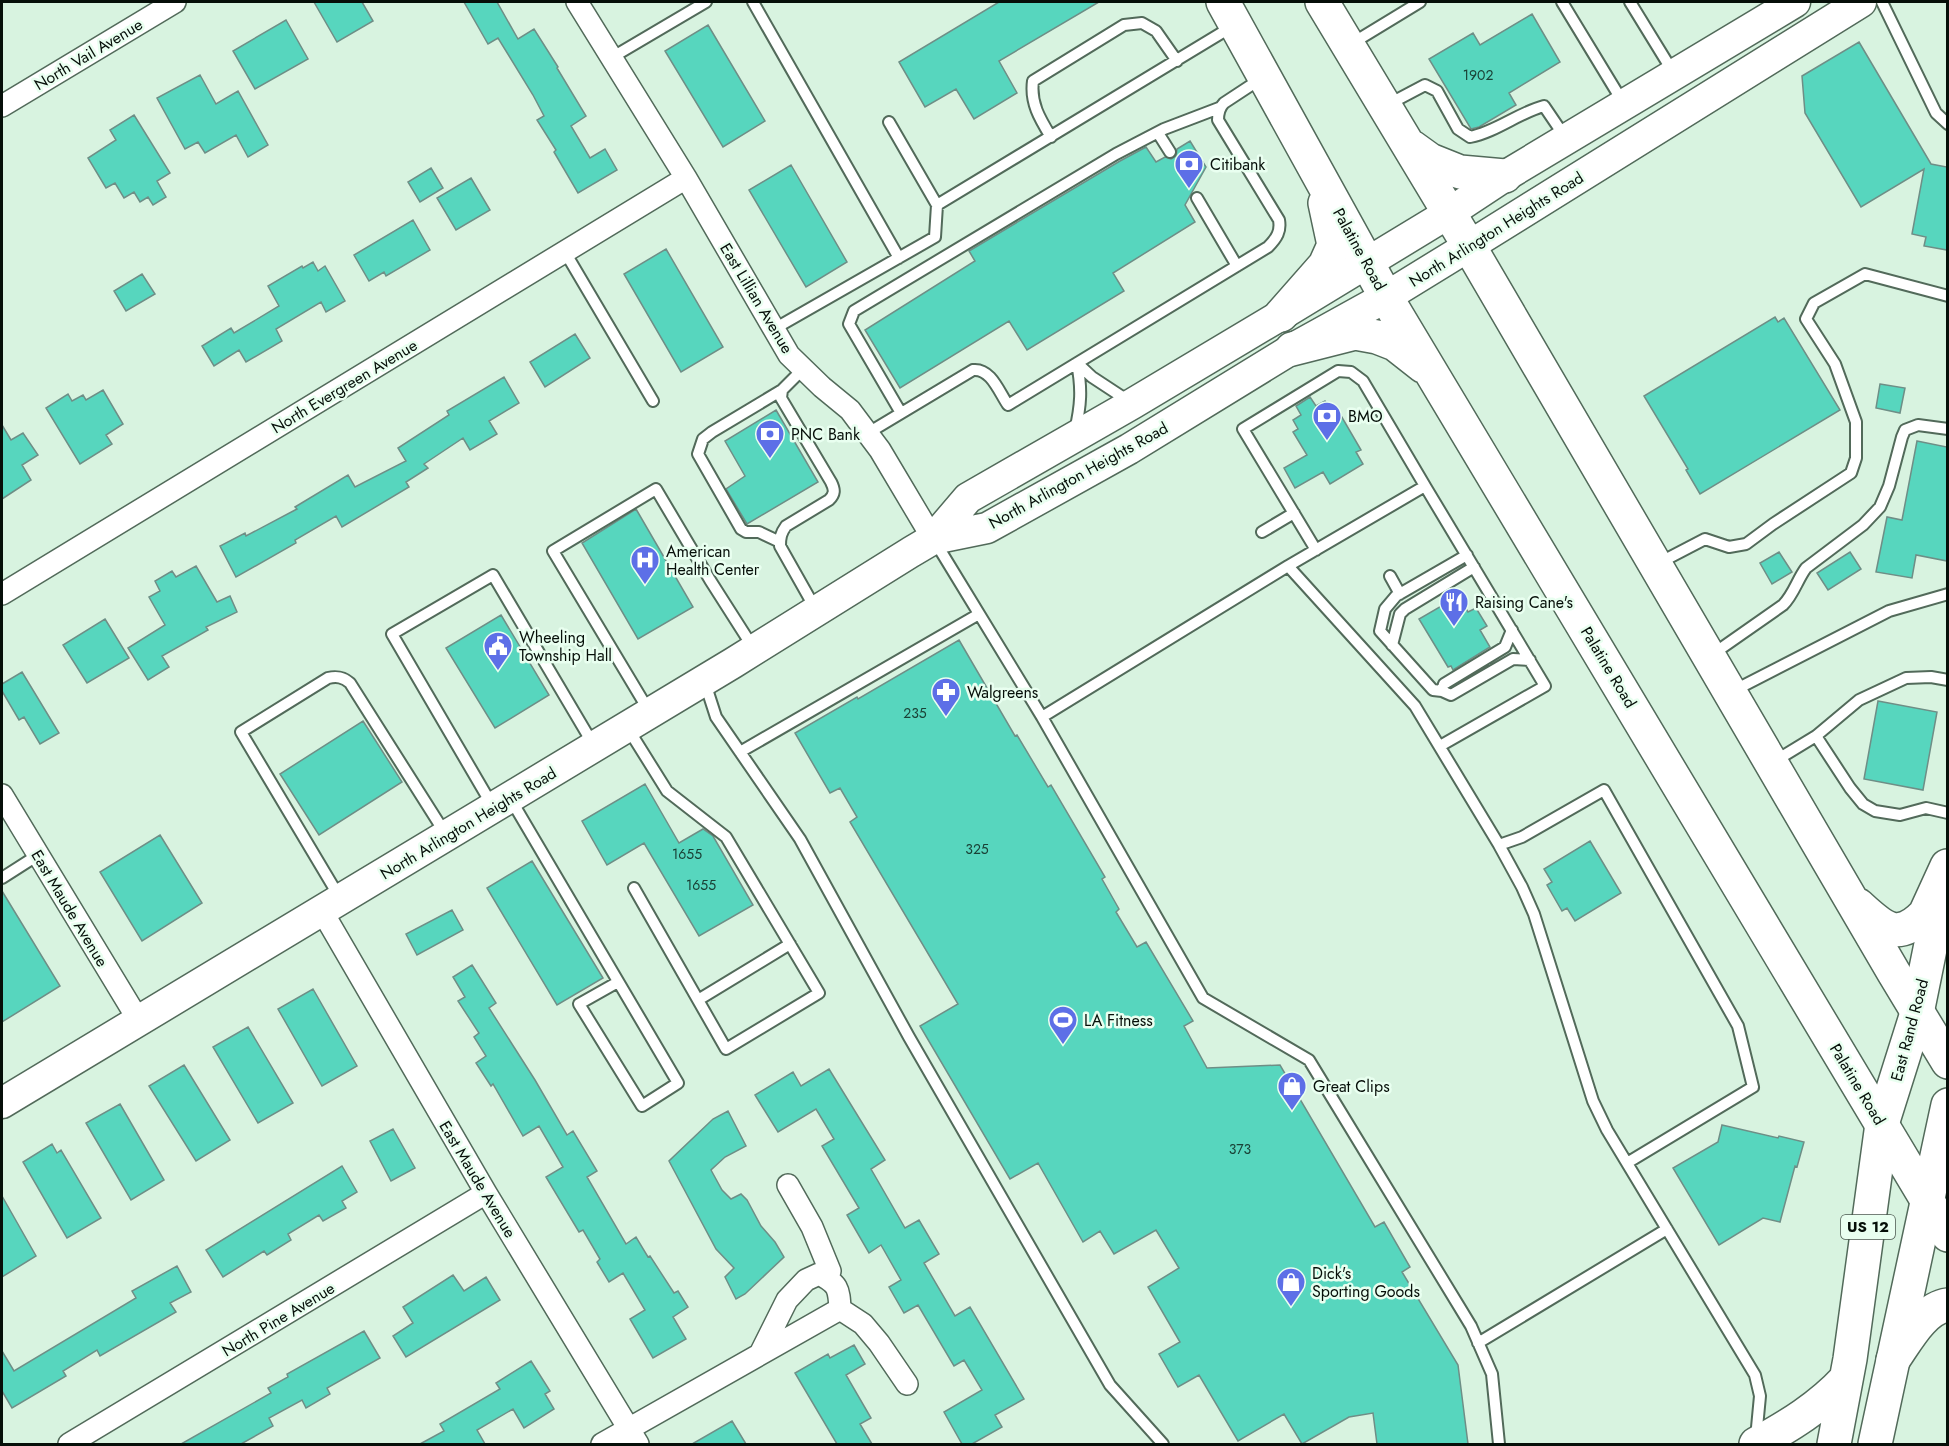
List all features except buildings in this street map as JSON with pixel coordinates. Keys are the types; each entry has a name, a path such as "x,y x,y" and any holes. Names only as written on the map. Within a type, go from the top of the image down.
{"main road":[{"path":"1322,2 1469,246 1947,1062"},
{"name":"North Arlington Heights Road","path":"2,1103 502,803 933,539 968,498 1281,315 1449,213 1505,176 1796,2"},
{"name":"North Arlington Heights Road","path":"933,539 987,528 1129,449 1292,349 1386,297 1861,2"},
{"name":"Palatine Road","path":"1229,13 1386,297 1947,1235"},
{"path":"1408,144 1430,160 1460,172 1505,176"},
{"path":"1281,315 1325,265 1334,245 1320,175"},
{"path":"1292,349 1355,333 1377,337 1395,344 1432,372"},
{"path":"1849,897 1880,925 1900,930 1912,925 1924,914 1947,866"},
{"name":"East Rand Road","path":"1834,1444 1846,1379 1882,1124 1917,1013 1947,866"},
{"name":"US 12","path":"1875,1444 1947,1105"},
{"path":"1893,1360 1924,1318 1940,1306 1947,1305"},
{"path":"1755,1444 1808,1412 1830,1396 1846,1379"}],"street":[{"name":"North Vail Avenue","path":"2,106 175,2"},
{"name":"East Lillian Avenue","path":"577,2 686,178 789,355 850,410 880,450 933,539"},
{"name":"North Evergreen Avenue","path":"2,594 686,178"},
{"name":"East Maude Avenue","path":"2,795 139,1021"},
{"name":"East Maude Avenue","path":"332,905 486,1193 634,1436"},
{"path":"788,1185 802,1206 830,1271 826,1278"},
{"name":"North Pine Avenue","path":"69,1444 486,1193"},
{"path":"760,1354 788,1300 806,1280 819,1274 832,1281 839,1290 840,1309"},
{"path":"602,1444 634,1436 760,1354 840,1309"},
{"path":"840,1309 863,1324 907,1384"}],"lane":[{"path":"606,49 706,2"},
{"path":"753,2 899,258"},
{"path":"1349,45 1420,2"},
{"path":"1562,2 1624,105"},
{"path":"1630,2 1675,74"},
{"path":"1882,2 1936,113 1947,124"},
{"path":"937,205 1177,61 1229,13"},
{"path":"1051,137 1038,117 1032,95 1033,81 1124,25 1142,23 1156,31 1177,61"},
{"path":"901,413 849,324 854,311 1116,154 1158,133 1219,108 1264,76"},
{"path":"1386,106 1425,85 1437,91 1458,129 1470,137 1483,134 1528,110 1544,106 1567,139"},
{"path":"868,433 973,370 979,369 989,375 1008,405 1269,247 1278,235 1279,220 1218,120 1219,108"},
{"path":"774,329 935,237 937,205 889,122"},
{"path":"1158,133 1170,152"},
{"path":"1197,198 1237,266"},
{"path":"565,252 653,401"},
{"path":"1655,565 1705,539 1729,547 1746,544 1851,473 1856,458 1856,422 1835,364 1806,319 1815,303 1865,274 1947,296"},
{"path":"1077,363 1092,377 1132,404"},
{"path":"1074,437 1080,407 1081,386 1077,363"},
{"path":"780,542 759,532 746,532 741,529 698,454 703,439 711,432 782,390 803,369"},
{"path":"1316,550 1243,429 1338,371 1351,372 1363,381 1545,686 1440,746"},
{"path":"782,390 781,398 834,489 834,496 829,500 786,526 782,531 780,542 780,546 816,611"},
{"path":"1709,656 1783,605 1791,596 1798,579 1806,568 1872,516 1886,496 1905,430 1918,425 1947,429"},
{"path":"1042,717 1288,566 1425,486"},
{"path":"634,888 726,1049 819,993 726,837 667,791 639,720 553,551 656,489 754,650"},
{"path":"1262,532 1294,513"},
{"path":"933,539 1042,717 1203,998 1309,1060 1471,1326 1492,1374 1499,1444"},
{"path":"1467,555 1401,594 1385,609 1380,631 1433,690 1451,695 1513,659 1530,660"},
{"path":"1288,566 1415,706 1522,887 1534,914 1593,1101 1607,1130 1755,1375 1760,1396 1755,1444"},
{"path":"1392,645 1400,614 1405,609 1474,567"},
{"path":"594,747 493,575 392,634 618,982 678,1083 642,1106 579,1004 618,982"},
{"path":"1390,576 1401,594"},
{"path":"1730,693 1888,611 1947,594"},
{"path":"740,752 979,614"},
{"path":"1443,691 1444,684 1505,647 1512,630"},
{"path":"332,905 290,815 241,732 328,678 339,677 350,683 447,836"},
{"path":"1771,764 1816,736 1859,700 1906,678 1931,677 1947,680"},
{"path":"704,680 716,717 800,839 909,1037 1110,1385 1163,1444"},
{"path":"1816,736 1863,804 1875,811 1900,815 1926,808 1947,813"},
{"path":"1499,845 1522,837 1604,790 1738,1026 1753,1087 1628,1163"},
{"path":"2,878 38,855"},
{"path":"698,1000 790,944"},
{"path":"1478,1342 1667,1230"}],"place":[{"name":"Citibank","path":"1189,190"},
{"name":"BMO","path":"1327,442"},
{"name":"PNC Bank","path":"770,460"},
{"name":"American Health Center","path":"645,586"},
{"name":"Raising Cane's","path":"1454,628"},
{"name":"Wheeling Township Hall","path":"498,672"},
{"name":"Walgreens","path":"946,718"},
{"name":"LA Fitness","path":"1063,1046"},
{"name":"Great Clips","path":"1292,1112"},
{"name":"Dick's Sporting Goods","path":"1291,1308"}]}
